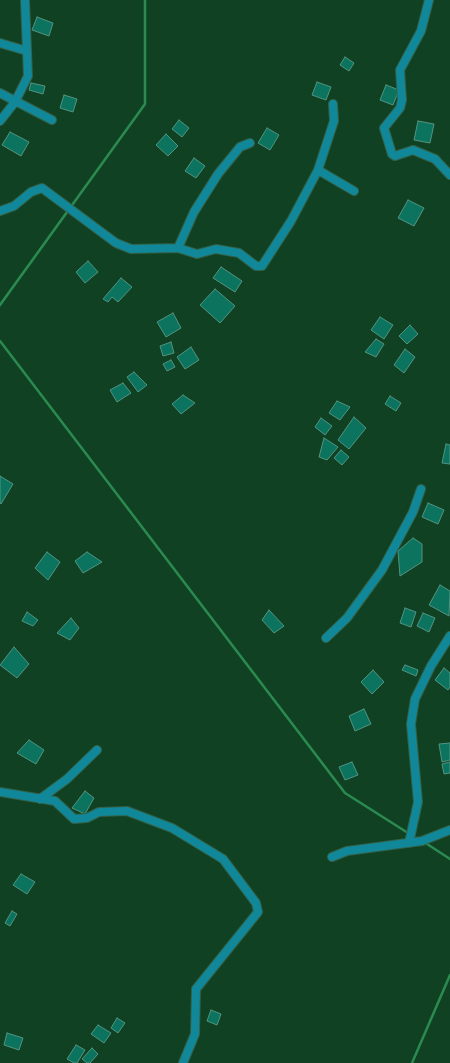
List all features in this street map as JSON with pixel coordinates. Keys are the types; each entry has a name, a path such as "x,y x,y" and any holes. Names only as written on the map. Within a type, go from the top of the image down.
{"street":[{"path":"0,121 15,102 28,76 25,0"},
{"path":"429,0 421,31 400,70 400,108 384,128 392,154 395,156 413,150 435,159 450,175"},
{"path":"0,44 27,51"},
{"path":"0,93 52,120"},
{"path":"0,211 14,206 31,192 42,188 116,243 131,248 178,248 197,254 216,249 239,253 256,266 262,266 291,221 318,170 334,121 333,104"},
{"path":"178,248 194,212 218,174 240,147 250,143"},
{"path":"318,170 354,191"},
{"path":"326,638 347,618 382,570 407,526 421,489"},
{"path":"410,843 418,802 411,724 415,699 431,666 450,636"},
{"path":"40,798 67,779 97,750"},
{"path":"0,792 55,801 74,819 87,818 99,812 126,811 172,828 222,859 256,903 258,912 196,989 195,1034 184,1063"},
{"path":"332,857 347,851 422,841 450,830"}],"building":[{"path":"37,17 53,23 49,36 32,30"},
{"path":"345,57 354,63 349,71 340,65"},
{"path":"317,82 331,87 326,100 312,95"},
{"path":"31,83 45,86 43,94 29,90"},
{"path":"386,85 399,90 393,105 380,100"},
{"path":"64,95 77,99 73,112 60,108"},
{"path":"179,120 189,128 182,137 172,129"},
{"path":"418,121 434,124 430,143 414,140"},
{"path":"267,128 279,135 270,150 258,143"},
{"path":"10,132 29,142 21,156 2,145"},
{"path":"166,134 178,146 168,156 156,145"},
{"path":"194,158 205,166 196,178 185,171"},
{"path":"408,200 424,208 414,226 398,218"},
{"path":"88,261 98,272 85,283 76,272"},
{"path":"221,267 242,281 235,292 213,278"},
{"path":"121,278 132,287 118,302 112,297 108,302 103,299"},
{"path":"215,289 235,306 220,323 200,305"},
{"path":"173,313 181,328 166,337 157,322"},
{"path":"380,317 393,325 384,339 371,330"},
{"path":"410,325 418,334 407,344 399,336"},
{"path":"376,339 384,344 376,357 365,352"},
{"path":"171,342 174,353 163,356 160,346"},
{"path":"191,347 199,360 185,369 177,357"},
{"path":"405,349 415,357 404,373 394,365"},
{"path":"171,360 175,367 167,371 163,364"},
{"path":"134,372 147,385 138,392 127,377"},
{"path":"123,383 131,393 117,402 110,390"},
{"path":"183,395 195,403 181,414 172,404"},
{"path":"390,396 401,403 396,411 385,404"},
{"path":"337,401 350,407 340,420 329,413"},
{"path":"354,417 366,428 349,449 338,440"},
{"path":"321,418 332,426 325,435 315,427"},
{"path":"324,438 338,447 327,460 319,457"},
{"path":"446,444 450,445 450,464 442,463"},
{"path":"341,450 349,457 342,465 334,458"},
{"path":"0,476 13,484 1,504 0,503"},
{"path":"428,503 444,510 438,524 422,517"},
{"path":"413,538 422,544 422,562 400,576 398,551"},
{"path":"47,552 60,562 48,580 35,568"},
{"path":"87,552 102,562 83,573 75,561"},
{"path":"440,585 450,591 449,616 429,605"},
{"path":"405,608 416,612 411,627 400,623"},
{"path":"269,610 284,626 274,633 262,620"},
{"path":"27,612 38,620 33,626 22,621"},
{"path":"423,613 435,618 429,632 417,626"},
{"path":"71,618 79,628 70,640 57,633"},
{"path":"14,647 29,664 17,678 0,665"},
{"path":"405,665 418,670 416,676 402,670"},
{"path":"444,668 450,673 450,687 448,690 435,680"},
{"path":"373,670 384,682 372,694 361,682"},
{"path":"364,709 371,724 355,731 349,716"},
{"path":"29,740 44,750 36,764 17,753"},
{"path":"450,743 450,760 442,762 439,744"},
{"path":"352,762 358,775 345,780 339,767"},
{"path":"450,762 450,773 444,774 442,764"},
{"path":"85,791 94,798 85,814 72,808"},
{"path":"21,874 35,882 27,894 13,885"},
{"path":"12,911 17,914 10,926 5,923"},
{"path":"211,1010 221,1014 217,1025 207,1021"},
{"path":"117,1018 125,1023 118,1033 111,1028"},
{"path":"98,1025 111,1033 104,1043 91,1034"},
{"path":"7,1033 23,1038 19,1050 4,1045"},
{"path":"76,1045 85,1050 77,1063 74,1063 67,1059"},
{"path":"92,1048 98,1054 90,1063 87,1063 82,1059"}],"waterway":[{"path":"0,305 145,104 145,0"},
{"path":"0,341 345,793 408,833"},
{"path":"424,842 450,859"},
{"path":"412,1063 450,975"}]}
